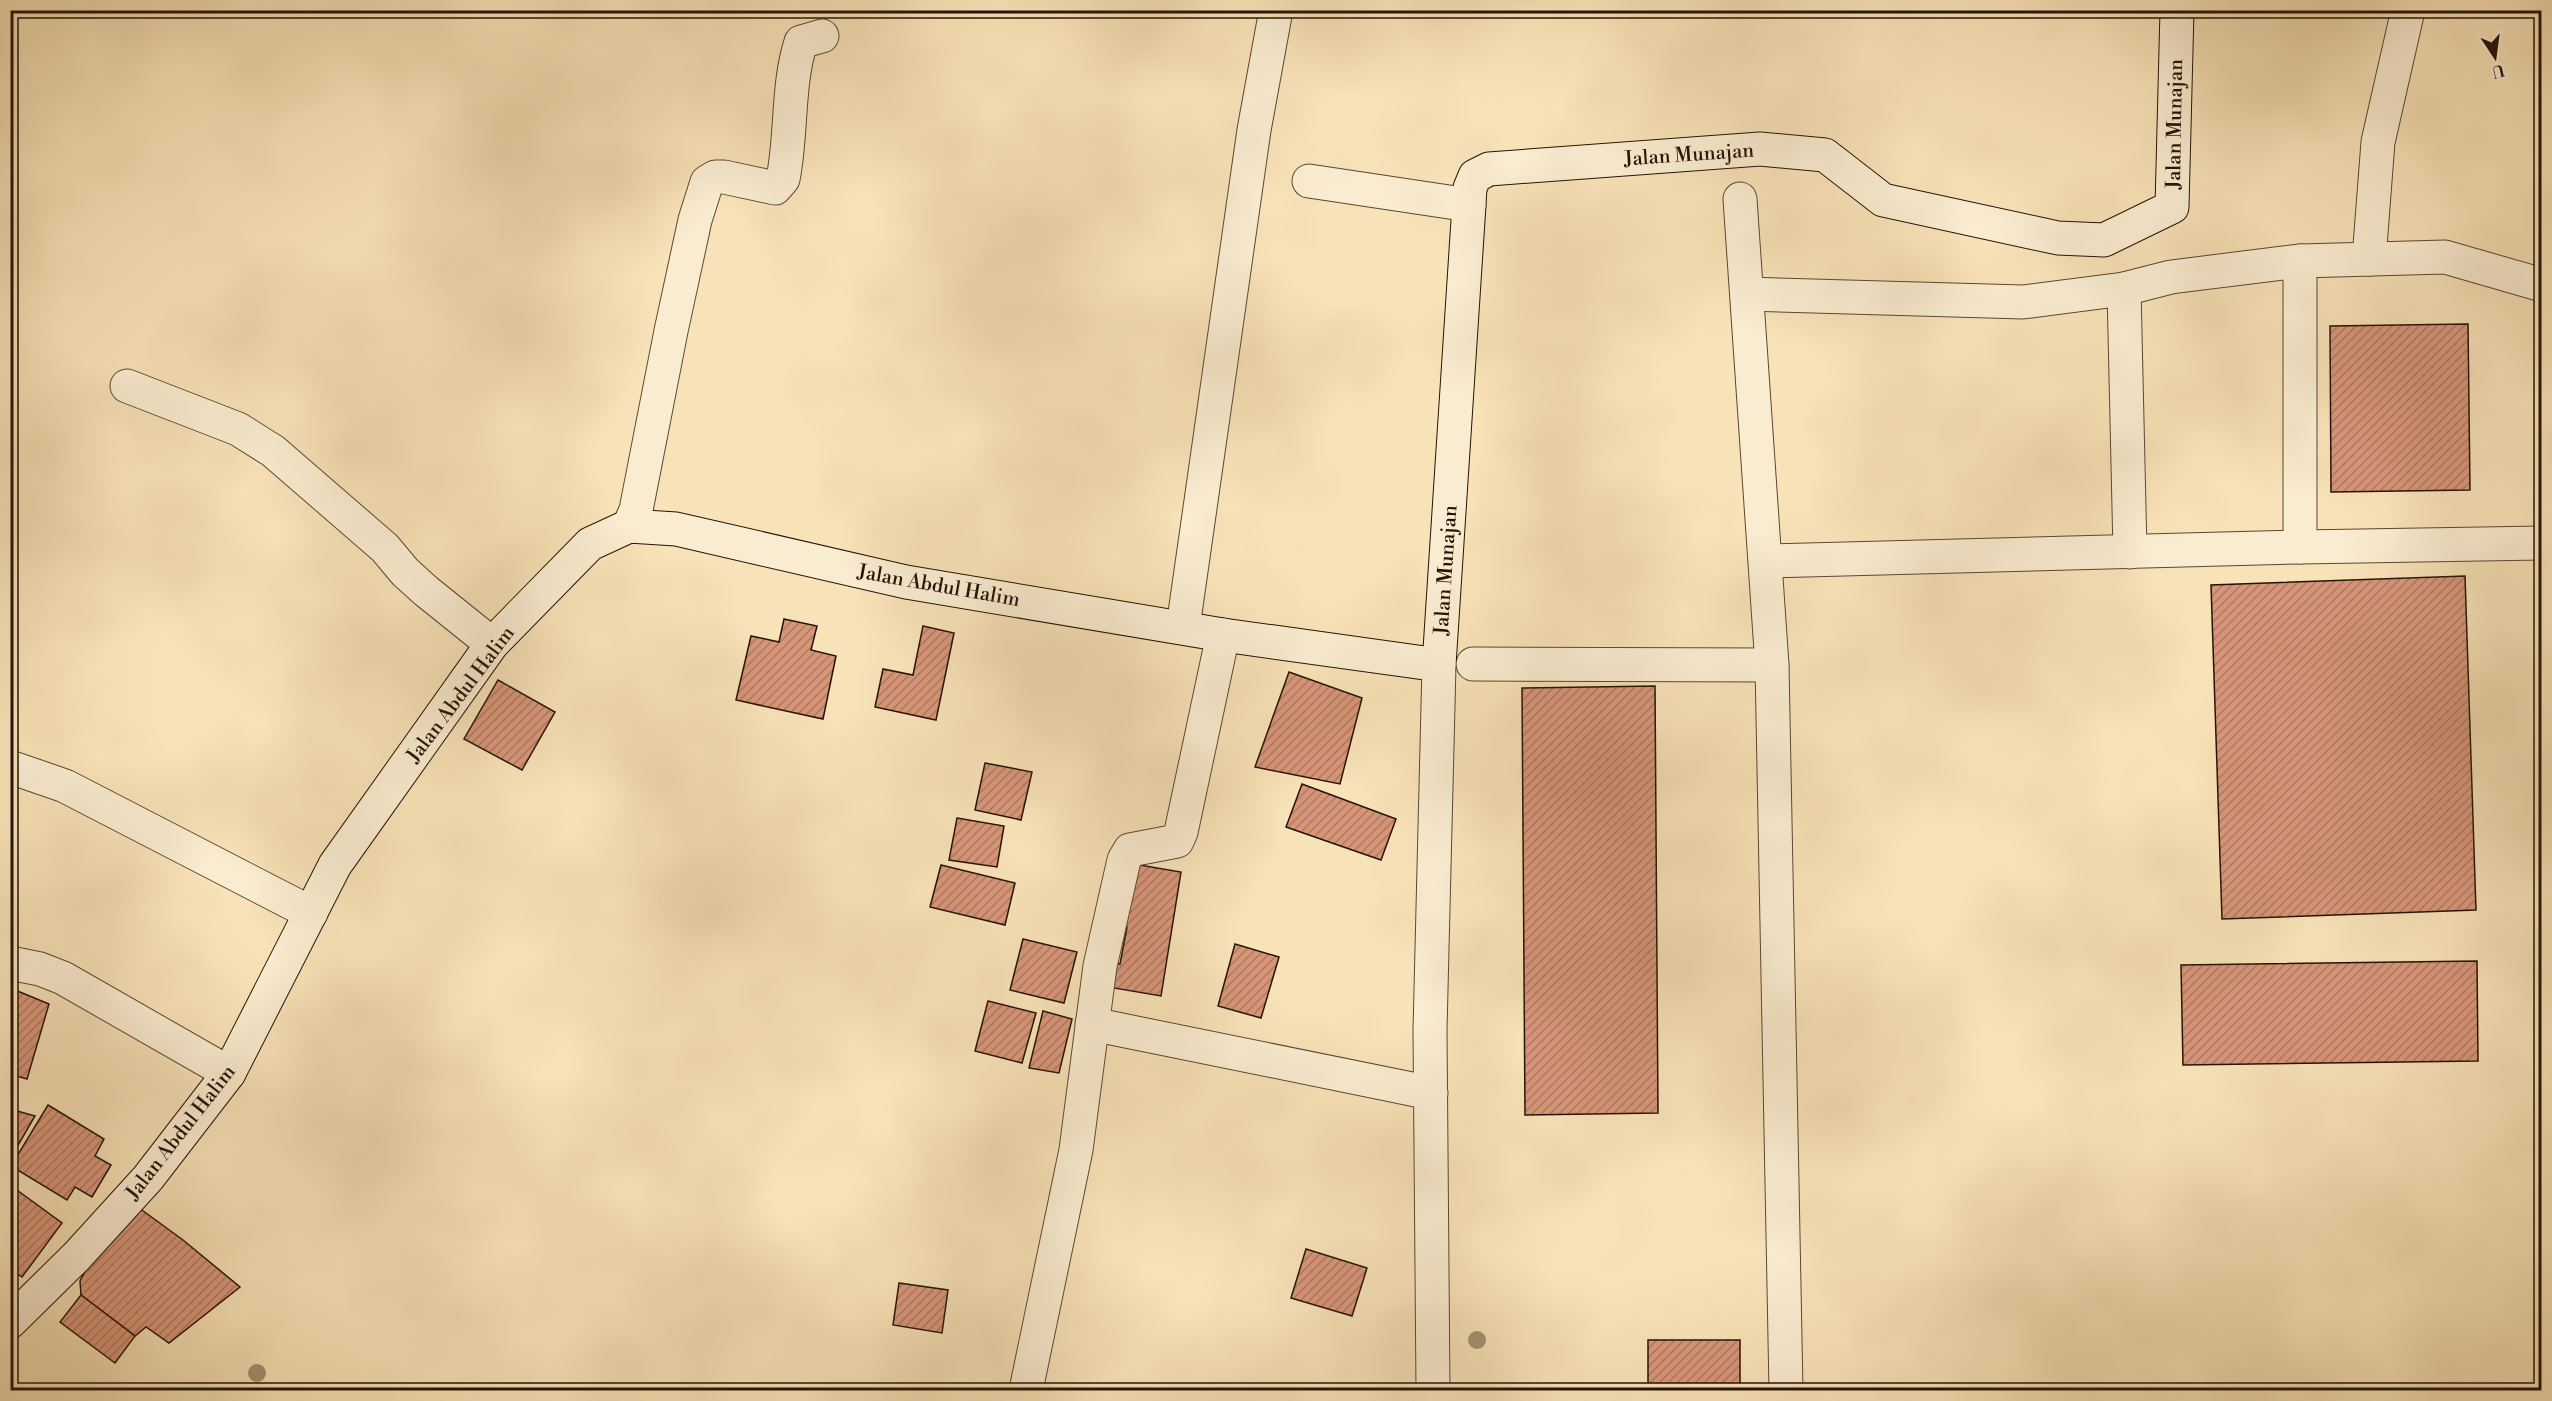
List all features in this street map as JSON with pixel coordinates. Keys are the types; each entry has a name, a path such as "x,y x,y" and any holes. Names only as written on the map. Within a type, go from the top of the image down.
{"street":[{"path":"1183,627 1254,130 1276,10"},
{"name":"Jalan Munajan","path":"1433,1390 1431,1093 1439,665 1470,188 1475,176 1489,169 1760,148 1825,155 1883,200 2058,238 2104,240 2172,207 2177,10"},
{"path":"2369,259 2378,142 2408,10"},
{"path":"629,526 636,510 695,220 707,182 715,177 723,177 775,188 783,179 793,95 794,63 801,42 822,36"},
{"path":"1309,180 1469,205"},
{"path":"1740,199 1772,665 1786,1390"},
{"path":"1747,294 2023,302 2124,289 2171,277 2300,261 2445,257 2541,285"},
{"path":"2300,261 2300,547"},
{"path":"2124,289 2130,552"},
{"path":"127,386 238,429 273,451 385,548 405,572 426,591 492,644"},
{"name":"Jalan Abdul Halim","path":"10,1322 77,1256 148,1178 229,1073 335,865 492,644 590,544 629,526 676,529 906,582 1223,635 1439,665"},
{"path":"1766,561 2541,543"},
{"path":"1026,1390 1076,1150 1100,966 1124,860 1130,850 1177,841 1181,832 1223,635"},
{"path":"1473,664 1772,665"},
{"path":"10,767 65,786 310,913"},
{"path":"10,963 40,969 63,978 229,1073"},
{"path":"1092,1024 1431,1093"}],"building":[{"path":"2468,324 2470,490 2331,492 2330,326"},
{"path":"2465,576 2476,910 2222,919 2211,585"},
{"path":"784,619 817,626 811,650 836,656 823,719 736,700 751,636 779,642"},
{"path":"923,626 954,633 936,720 875,707 883,669 913,675"},
{"path":"1289,672 1362,698 1340,784 1255,767"},
{"path":"498,680 555,712 522,770 464,739"},
{"path":"1655,686 1658,1113 1525,1115 1522,688"},
{"path":"985,763 1032,772 1021,820 975,810"},
{"path":"1302,784 1396,819 1381,860 1286,827"},
{"path":"957,818 1004,826 997,867 949,860"},
{"path":"1128,863 1181,872 1161,996 1108,987 1112,962 1120,964 1127,927 1117,925"},
{"path":"941,865 1015,883 1005,925 930,907"},
{"path":"1023,939 1077,952 1064,1003 1010,990"},
{"path":"1235,944 1279,957 1261,1018 1218,1006"},
{"path":"2477,961 2478,1061 2183,1065 2181,965"},
{"path":"15,990 49,1004 27,1079 10,1074 10,998"},
{"path":"988,1001 1036,1013 1022,1063 975,1051"},
{"path":"1043,1011 1072,1019 1059,1073 1029,1068"},
{"path":"48,1105 104,1139 95,1156 111,1165 92,1197 75,1187 67,1200 11,1166"},
{"path":"10,1109 35,1116 13,1154 10,1154"},
{"path":"10,1185 62,1223 22,1277 10,1269"},
{"path":"135,1205 183,1240 240,1287 169,1343 146,1327 135,1336 81,1295 80,1281 85,1271"},
{"path":"1306,1249 1367,1268 1352,1316 1291,1298"},
{"path":"899,1283 948,1290 942,1333 893,1325"},
{"path":"81,1295 135,1336 115,1363 60,1322"},
{"path":"1648,1340 1740,1340 1740,1390 1648,1390"}]}
